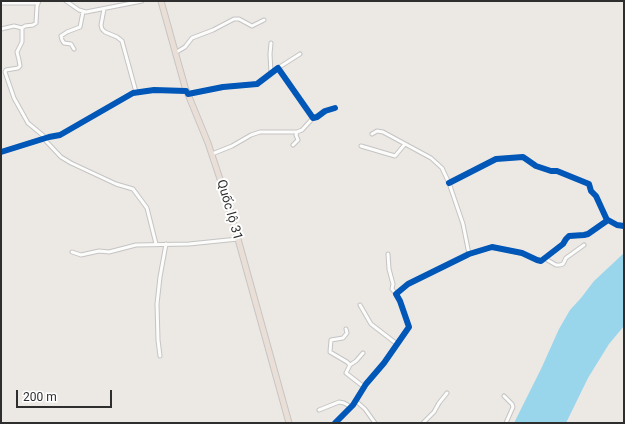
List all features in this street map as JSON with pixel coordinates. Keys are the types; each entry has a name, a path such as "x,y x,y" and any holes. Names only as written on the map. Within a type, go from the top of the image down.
{"highway":[{"name":"Quốc lộ 31","path":"161,1 187,92 208,143 228,203 289,423"}],"street":[{"path":"66,1 83,12 142,1"},
{"path":"1,3 38,2 36,23 33,26 25,26 22,28 14,26 1,29"},
{"path":"104,8 101,25 102,29 122,41 136,92"},
{"path":"74,49 71,44 64,43 61,36 80,27 83,12"},
{"path":"175,53 185,47 192,38 213,30 237,18 252,26 264,20"},
{"path":"22,28 22,42 18,46 17,52 20,60 20,66 18,68 6,70 5,72 14,98 28,123 45,138 61,157 116,184 133,189 147,208 156,244"},
{"path":"271,43 270,54 272,73"},
{"path":"1,152 67,132 136,92 161,90 187,92 257,84 300,54"},
{"path":"278,68 297,92 314,118"},
{"path":"212,154 260,132 297,132 302,130 325,110 335,108"},
{"path":"372,134 381,131 436,161 444,171 449,182 463,224 469,254"},
{"path":"293,145 298,140 296,135 297,132"},
{"path":"361,146 395,156 405,144"},
{"path":"449,182 496,159 523,157 536,166 589,184 591,191 596,196 607,220 617,226 624,226"},
{"path":"396,294 413,280 469,254 495,247 522,253 539,261 564,244 569,236 588,234 607,220"},
{"path":"72,252 81,255 99,251 109,252 136,245 189,244 238,239"},
{"path":"160,356 157,304 166,244"},
{"path":"544,258 556,265 560,265 563,264 570,255 584,245"},
{"path":"336,423 356,401 364,387 384,363 409,327 400,300 392,289 393,284 389,269 388,254"},
{"path":"360,305 371,324 397,344"},
{"path":"346,329 347,333 343,338 331,340 330,352 347,362 350,366"},
{"path":"363,353 350,366 346,374 364,387"},
{"path":"422,423 434,412 447,393"},
{"path":"504,396 512,404 506,423"},
{"path":"356,401 365,409 375,423"},
{"path":"319,410 339,402 351,407"}],"water":[{"path":"624,253 624,326 609,344 588,378 566,423 514,423 559,329 570,310 594,281"}],"cycle path":[{"path":"188,94 223,87 257,84 278,68 313,118 325,111 335,108"},
{"path":"1,152 60,135 133,93 154,90 186,91"},
{"path":"449,183 496,159 523,157 536,166 551,171 557,171 589,184 591,191 596,196 607,220"},
{"path":"335,423 353,405 366,384 384,363 409,327 396,294 408,284 469,254 492,247 522,253 541,261 563,244 569,236 588,234 608,220 617,225 624,226"}]}
